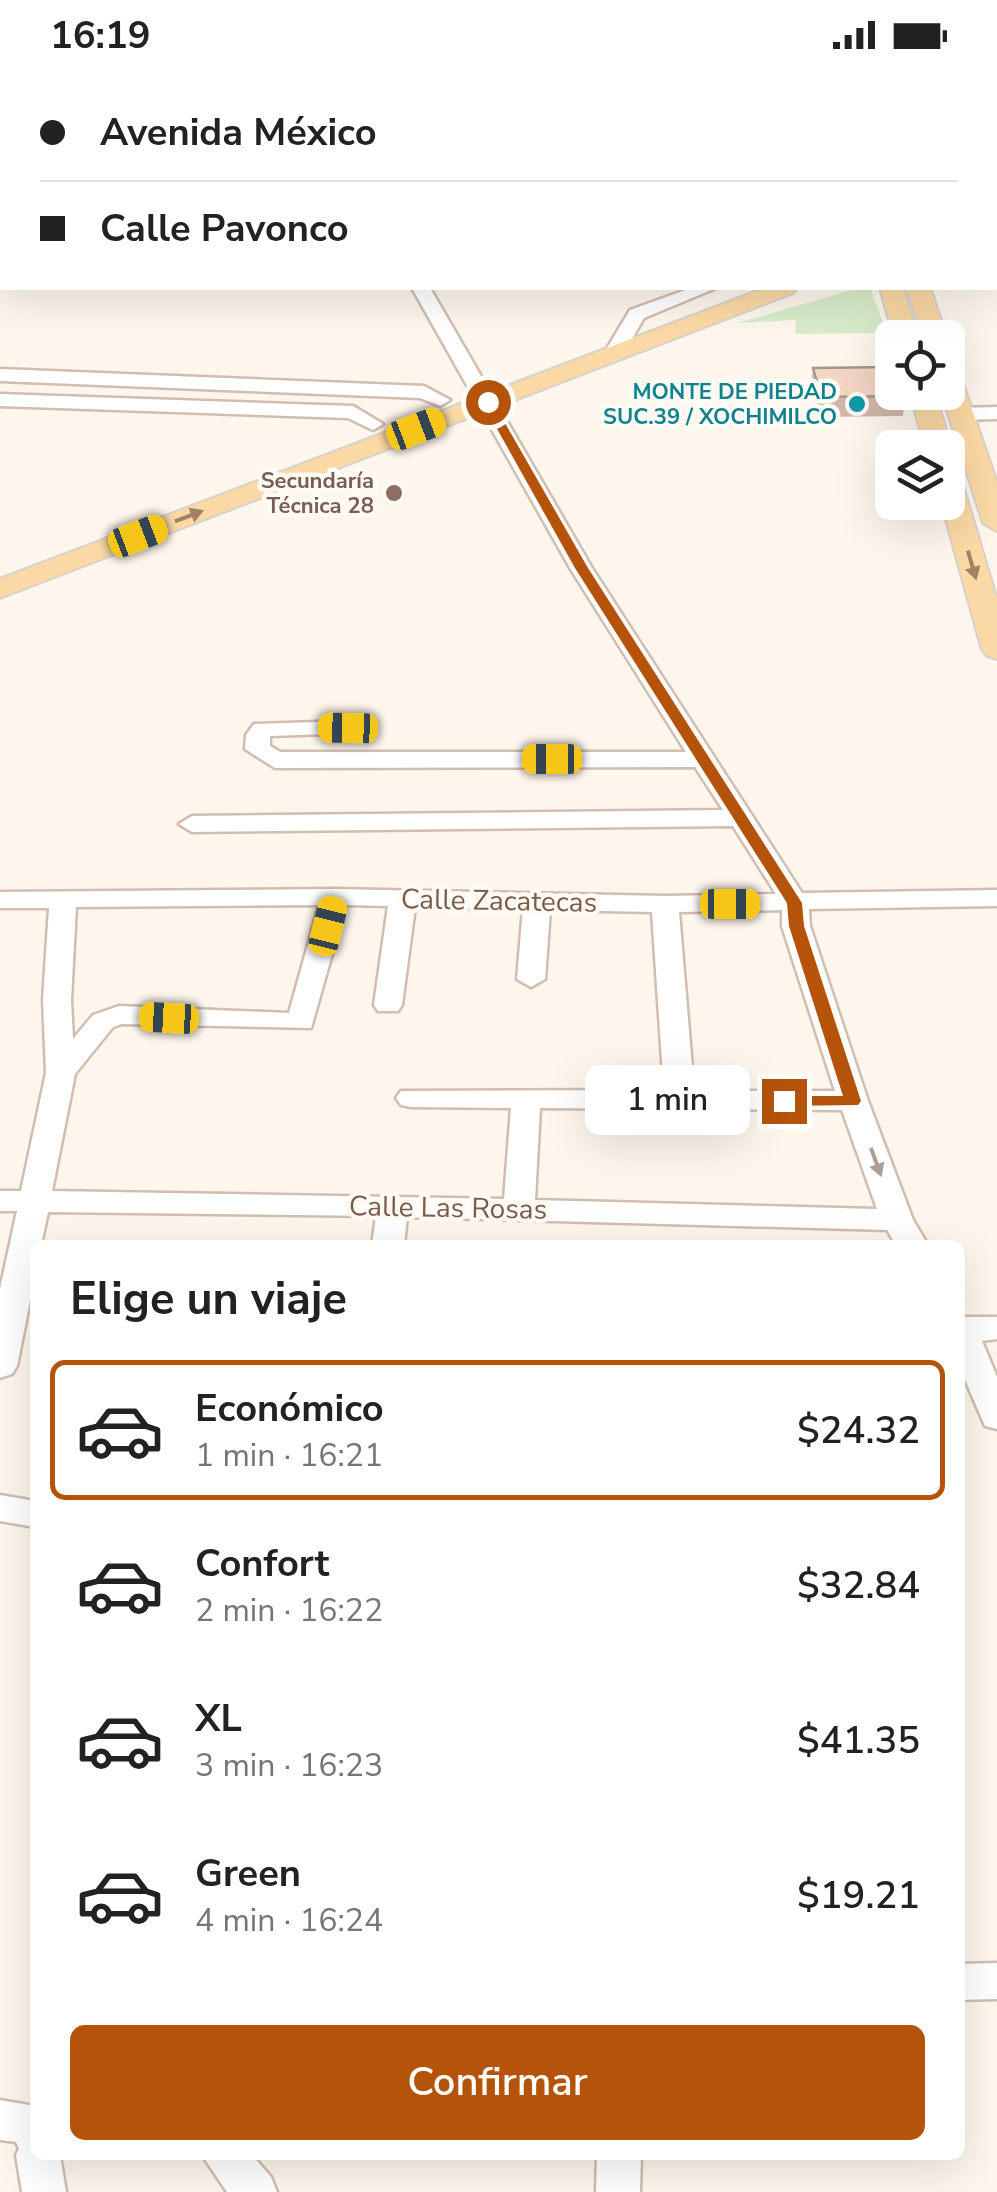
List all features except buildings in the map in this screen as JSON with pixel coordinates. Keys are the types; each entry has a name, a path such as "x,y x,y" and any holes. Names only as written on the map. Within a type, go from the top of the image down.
{"main road":[{"path":"0,588 741,290"},
{"path":"620,341 779,290"},
{"path":"893,290 901,320"},
{"path":"920,290 929,320"},
{"path":"0,564 440,400 483,394"},
{"path":"959,410 997,522"},
{"path":"960,520 997,650"}],"street":[{"path":"422,290 582,568 795,903 796,926 853,1101 904,1232"},
{"path":"620,341 636,314 702,290"},
{"path":"0,375 424,392 440,400"},
{"path":"0,400 352,412 373,424"},
{"path":"960,414 997,412"},
{"path":"348,728 263,730 258,735 257,749 275,760 703,759"},
{"path":"192,824 741,818"},
{"path":"0,1366 16,1200 60,1073 103,1022 118,1015 300,1022 335,897"},
{"name":"Calle Zacatecas","path":"0,900 335,897 665,904 997,898"},
{"path":"388,1005 403,898"},
{"path":"60,1073 56,1000 63,899"},
{"path":"531,979 537,899"},
{"path":"665,904 680,1101"},
{"path":"411,1098 526,1102 853,1101"},
{"path":"519,1209 526,1102"},
{"name":"Calle Las Rosas","path":"16,1200 519,1209 904,1232"},
{"path":"389,1240 393,1206"},
{"path":"965,1330 997,1328"},
{"path":"965,1340 997,1417"},
{"path":"0,1508 30,1513"},
{"path":"965,1982 997,1981"},
{"path":"35,2160 44,2192"},
{"path":"228,2160 255,2192"},
{"path":"618,2192 620,2160"}],"green space":[{"path":"852,290 871,290 882,320 875,320 875,333 795,334 796,320 738,323"}],"place":[{"name":"MONTE DE PIEDAD SUC.39 / XOCHIMILCO","path":"857,404"},
{"name":"Secundaría Técnica 28","path":"394,493"}],"route":[{"path":"488,402 582,568 795,903 796,926 853,1101 784,1101"}]}
